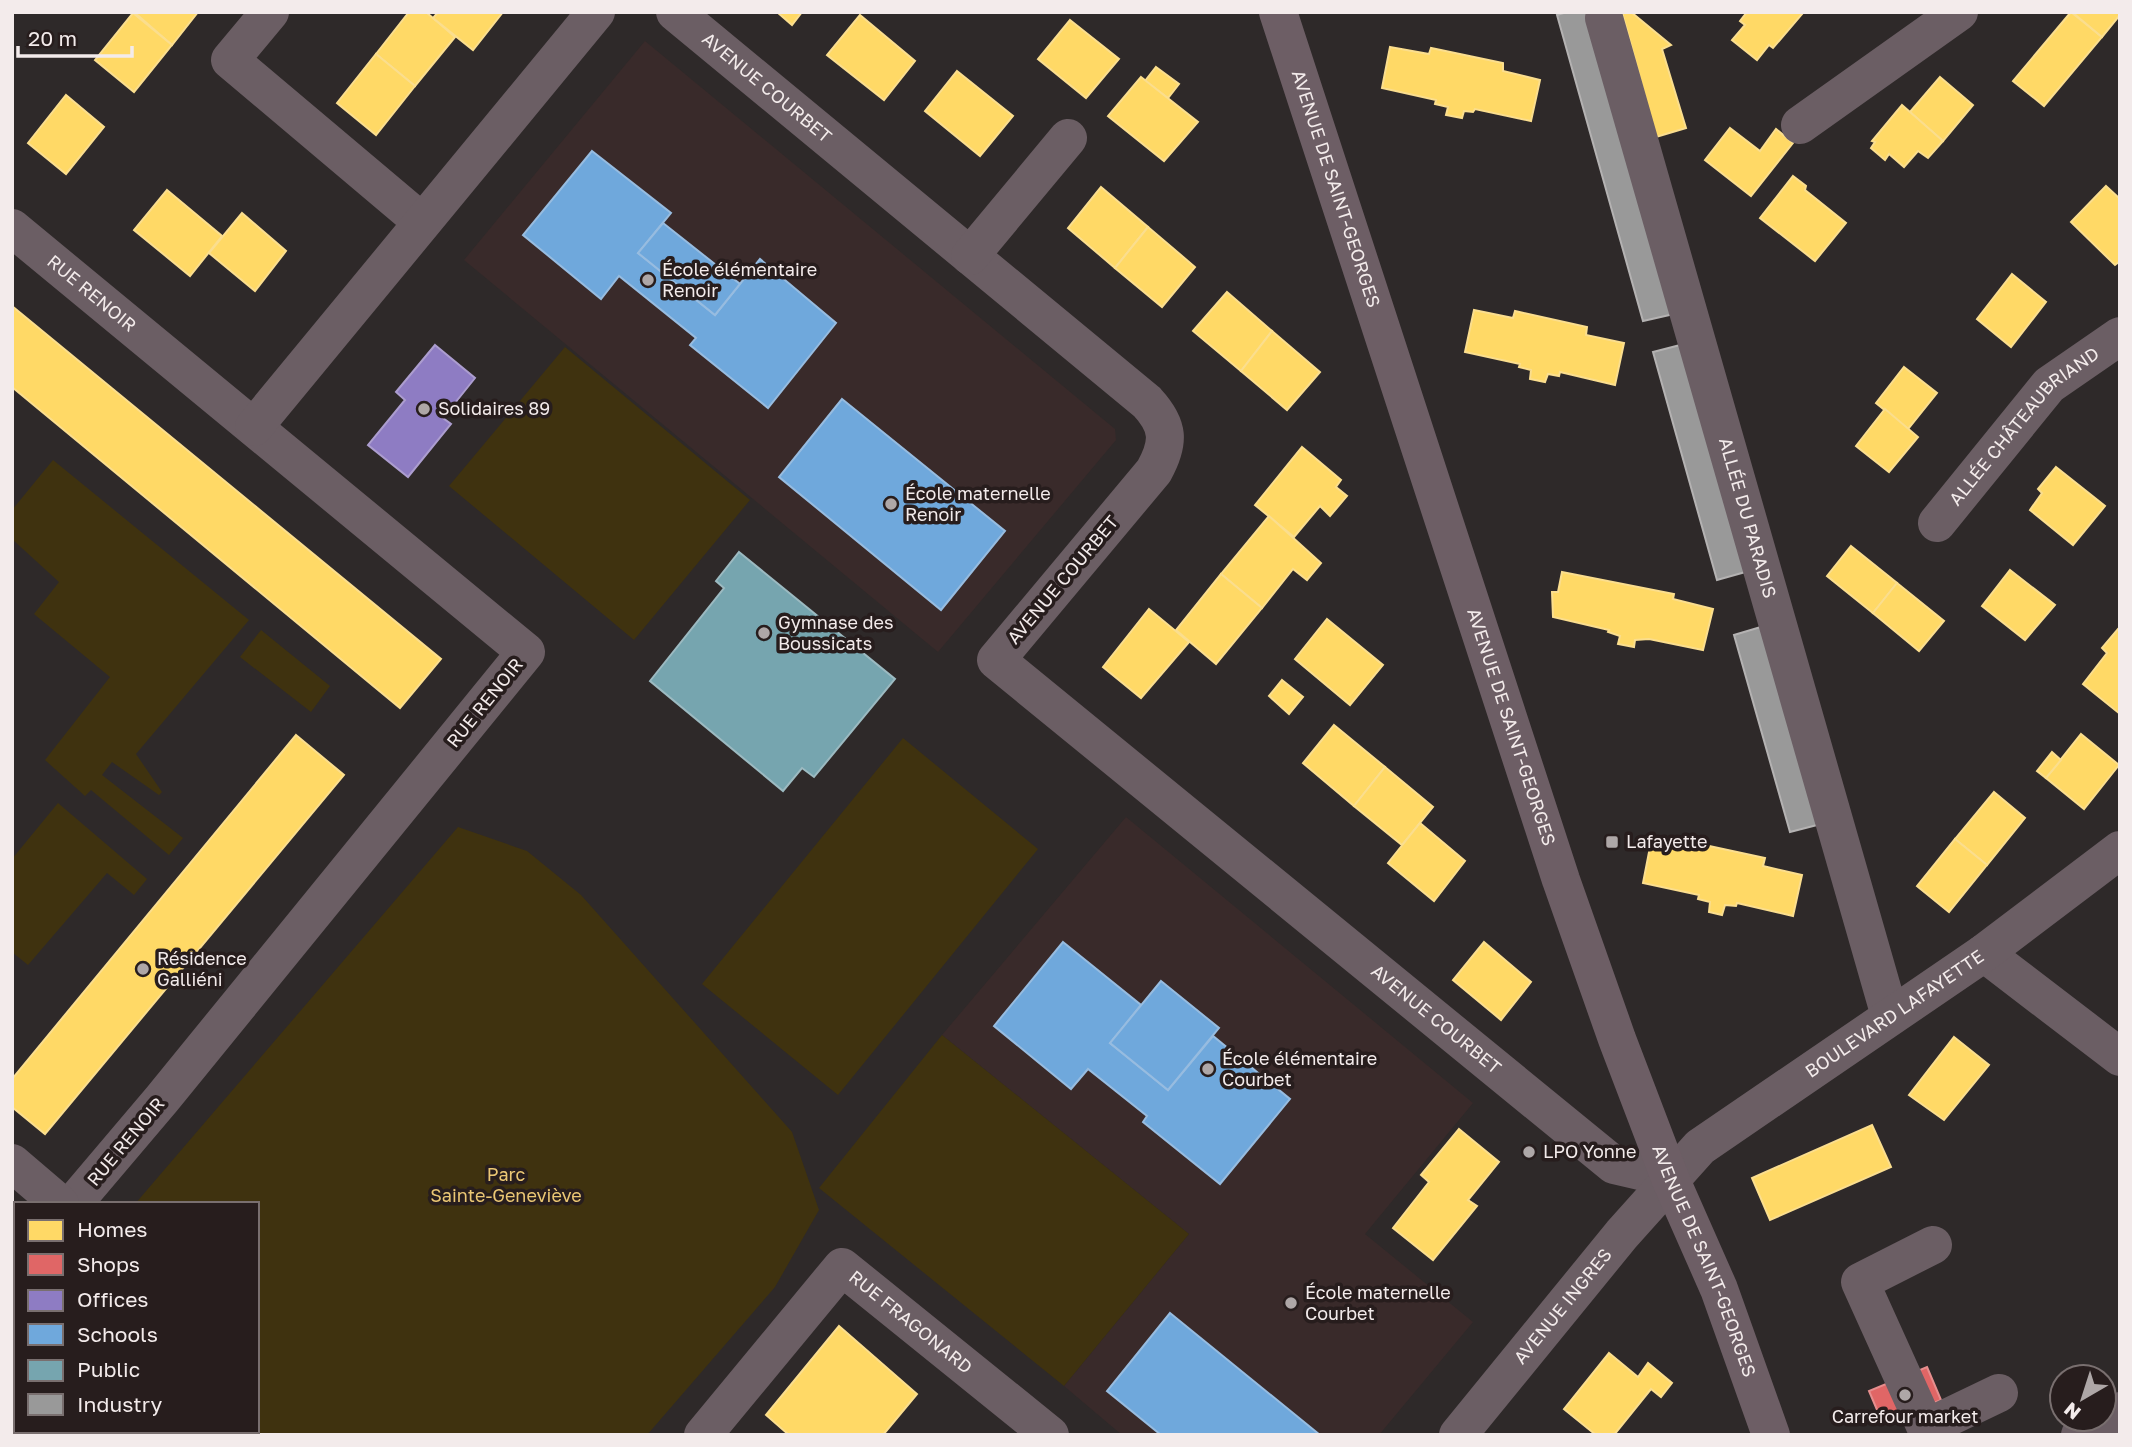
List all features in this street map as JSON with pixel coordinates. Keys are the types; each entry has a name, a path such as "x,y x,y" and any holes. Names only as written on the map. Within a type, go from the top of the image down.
{"main road":[{"name":"AVENUE DE SAINT-GEORGES","path":"1278,12 1556,867 1617,1039 1670,1178 1719,1289 1771,1435"}],"street":[{"path":"270,12 230,60 422,222"},
{"path":"254,427 596,12"},
{"name":"AVENUE COURBET","path":"676,12 1147,402 1161,417 1168,435 1164,453 1154,471 996,660 1614,1165 1670,1178"},
{"path":"1800,125 1959,12"},
{"name":"ALLÉE DU PARADIS","path":"1604,18 1890,1016"},
{"path":"970,256 1068,138"},
{"name":"RUE RENOIR","path":"12,228 526,652 162,1099 75,1202"},
{"name":"ALLÉE CHÂTEAUBRIAND","path":"1937,523 2049,385 2120,336"},
{"name":"BOULEVARD LAFAYETTE","path":"1670,1178 1700,1147 1984,953 2120,850"},
{"path":"1984,953 2120,1057"},
{"path":"12,1163 58,1202"},
{"name":"AVENUE INGRES","path":"1458,1435 1670,1178"},
{"path":"1933,1245 1860,1282 1909,1395 1926,1428 1999,1393"},
{"name":"RUE FRAGONARD","path":"703,1435 842,1267 1050,1435"},
{"path":"2080,1435 2120,1411"}],"shaded area":[{"path":"645,41 1115,429 1116,440 938,652 464,260"},
{"name":"École élémentaire Courbet","path":"1126,817 1473,1103 1365,1234 1473,1322 1379,1435 1122,1435 1064,1386 1189,1234 942,1035"}],"green space":[{"path":"565,347 750,500 634,640 449,486"},
{"path":"53,460 249,620 136,754 162,792 159,795 112,762 102,775 183,838 169,855 91,790 85,796 45,760 110,677 34,614 59,582 12,539 12,510"},
{"path":"261,630 330,686 311,712 240,657"},
{"path":"903,738 1038,849 838,1095 702,984"},
{"path":"58,803 147,879 134,895 107,873 28,965 12,952 12,859"},
{"name":"Parc Sainte-Geneviève","path":"458,827 527,851 581,895 792,1132 819,1210 775,1287 647,1435 19,1435 17,1433 259,1433 259,1202 137,1202"},
{"path":"942,1035 1189,1234 1064,1386 819,1188"},
{"name":"Parc Sainte-Geneviève","path":"14,1345 14,1431 12,1429"}],"building: Homes":[{"path":"134,12 198,12 172,45"},
{"path":"409,12 426,12 455,37 415,86 376,54"},
{"path":"438,12 503,12 473,50 433,18"},
{"path":"777,12 802,12 792,25"},
{"path":"1622,12 1631,12 1671,45 1662,49 1686,128 1656,137"},
{"path":"1747,12 1803,13 1773,48 1769,45 1757,60 1732,40 1745,25 1740,21"},
{"path":"2071,12 2102,37 2044,106 2013,81"},
{"path":"2072,12 2120,12 2120,15 2102,37"},
{"path":"133,13 172,45 134,92 95,60"},
{"path":"860,15 915,61 884,100 827,55"},
{"path":"1070,20 1119,59 1086,98 1038,59"},
{"path":"1390,47 1429,54 1431,48 1503,63 1503,71 1540,80 1531,121 1475,109 1473,112 1464,111 1462,118 1446,115 1448,107 1435,104 1436,100 1382,88"},
{"path":"376,54 415,86 376,135 337,103"},
{"path":"1156,67 1179,84 1168,98 1145,81"},
{"path":"957,71 1013,116 980,156 925,111"},
{"path":"1141,77 1198,122 1164,161 1108,116"},
{"path":"1940,77 1973,105 1943,141 1910,112"},
{"path":"66,95 104,127 66,174 28,143"},
{"path":"1902,105 1943,141 1928,158 1918,151 1904,167 1889,154 1885,160 1871,148 1875,142 1872,141"},
{"path":"1730,128 1760,151 1776,129 1793,143 1751,196 1705,160"},
{"path":"1793,176 1806,186 1805,190 1846,223 1815,261 1760,218"},
{"path":"2106,186 2120,199 2120,261 2115,265 2071,222"},
{"path":"1101,187 1148,227 1115,268 1068,228"},
{"path":"167,190 222,236 190,276 134,230"},
{"path":"242,213 286,251 255,291 209,253"},
{"path":"1148,227 1195,267 1162,307 1115,268"},
{"path":"2012,274 2046,302 2011,347 1977,319"},
{"path":"1227,292 1272,331 1241,371 1193,331"},
{"path":"12,306 441,659 400,708 12,387"},
{"path":"1474,310 1513,318 1515,311 1587,327 1586,335 1624,343 1615,385 1560,372 1559,376 1548,374 1545,382 1530,379 1531,370 1519,367 1520,364 1465,352"},
{"path":"1272,331 1320,372 1287,410 1241,371"},
{"path":"1904,367 1937,393 1908,429 1876,403"},
{"path":"1885,409 1918,437 1889,472 1856,446"},
{"path":"1302,447 1341,480 1336,487 1347,496 1330,516 1320,506 1294,537 1255,505"},
{"path":"2056,467 2105,506 2073,545 2030,510 2042,493 2038,489"},
{"path":"1269,516 1321,563 1307,580 1293,569 1262,608 1221,574"},
{"path":"1851,546 1897,583 1873,613 1827,576"},
{"path":"2010,570 2055,605 2025,640 1982,606"},
{"path":"1562,572 1674,594 1673,599 1713,609 1703,650 1649,639 1635,640 1634,647 1618,644 1620,636 1608,632 1609,630 1553,617 1552,592 1558,592"},
{"path":"1221,574 1262,608 1216,664 1176,630"},
{"path":"1897,583 1944,621 1919,651 1873,613"},
{"path":"1149,609 1189,642 1141,698 1103,667"},
{"path":"1327,619 1383,665 1350,705 1295,659"},
{"path":"2118,629 2120,714 2083,684 2107,653 2102,648"},
{"path":"1282,680 1303,697 1289,714 1269,696"},
{"path":"1334,725 1385,767 1354,806 1303,763"},
{"path":"2081,734 2119,765 2084,809 2046,778"},
{"name":"Résidence Galliéni","path":"296,735 344,775 45,1134 12,1107 12,1079"},
{"path":"2052,752 2061,760 2046,778 2037,771"},
{"path":"1385,767 1433,807 1402,845 1354,806"},
{"path":"1994,792 2025,818 1987,865 1955,839"},
{"path":"1420,823 1465,861 1434,901 1388,863"},
{"path":"1955,839 1987,865 1949,912 1917,886"},
{"path":"1651,842 1692,850 1695,843 1765,858 1763,866 1802,875 1793,916 1737,903 1736,906 1725,905 1722,915 1709,912 1710,902 1698,899 1699,895 1643,883"},
{"path":"1484,942 1531,982 1501,1020 1453,980"},
{"path":"1954,1037 1989,1065 1944,1120 1909,1095"},
{"path":"1872,1125 1891,1167 1770,1220 1752,1178"},
{"path":"1459,1129 1499,1162 1468,1200 1477,1206 1433,1260 1393,1228 1429,1182 1421,1175"},
{"path":"839,1326 917,1394 883,1435 789,1435 766,1415"},
{"path":"1609,1353 1638,1377 1648,1363 1672,1383 1661,1397 1651,1389 1614,1435 1596,1435 1564,1409"}],"building: Shops":[{"name":"Carrefour market","path":"1927,1367 1941,1400 1883,1424 1869,1391"}],"building: Offices":[{"name":"Solidaires 89","path":"435,345 475,378 443,418 451,424 408,477 368,445 405,400 396,392"}],"building: Schools":[{"name":"École élémentaire Renoir","path":"592,151 671,213 638,253 715,315 760,259 836,323 768,408 690,345 696,338 619,276 601,299 523,235"},
{"path":"663,223 740,284 715,315 638,253"},
{"name":"École maternelle Renoir","path":"842,399 1005,531 941,610 779,477"},
{"path":"1063,942 1141,1005 1110,1043 1168,1090 1213,1036 1290,1099 1220,1184 1143,1122 1147,1116 1088,1069 1071,1089 994,1026"},
{"path":"1161,981 1219,1028 1168,1090 1110,1043"},
{"path":"1170,1313 1320,1435 1161,1435 1107,1391"}],"building: Public":[{"name":"Gymnase des Boussicats","path":"739,552 895,679 814,777 802,768 783,791 650,681 724,588 716,581"}],"building: Industry":[{"path":"1589,12 1674,314 1643,321 1557,15"},
{"path":"1684,344 1749,571 1717,580 1653,352"},
{"path":"1764,626 1821,824 1790,832 1734,635"}],"place":[{"name":"École élémentaire Renoir","path":"648,280"},
{"name":"Solidaires 89","path":"424,409"},
{"name":"École maternelle Renoir","path":"891,504"},
{"name":"Gymnase des Boussicats","path":"764,633"},
{"name":"Lafayette","path":"1612,842"},
{"name":"Résidence Galliéni","path":"143,969"},
{"name":"École élémentaire Courbet","path":"1208,1069"},
{"name":"LPO Yonne","path":"1529,1152"},
{"name":"École maternelle Courbet","path":"1291,1303"},
{"name":"Carrefour market","path":"1905,1395"}]}
